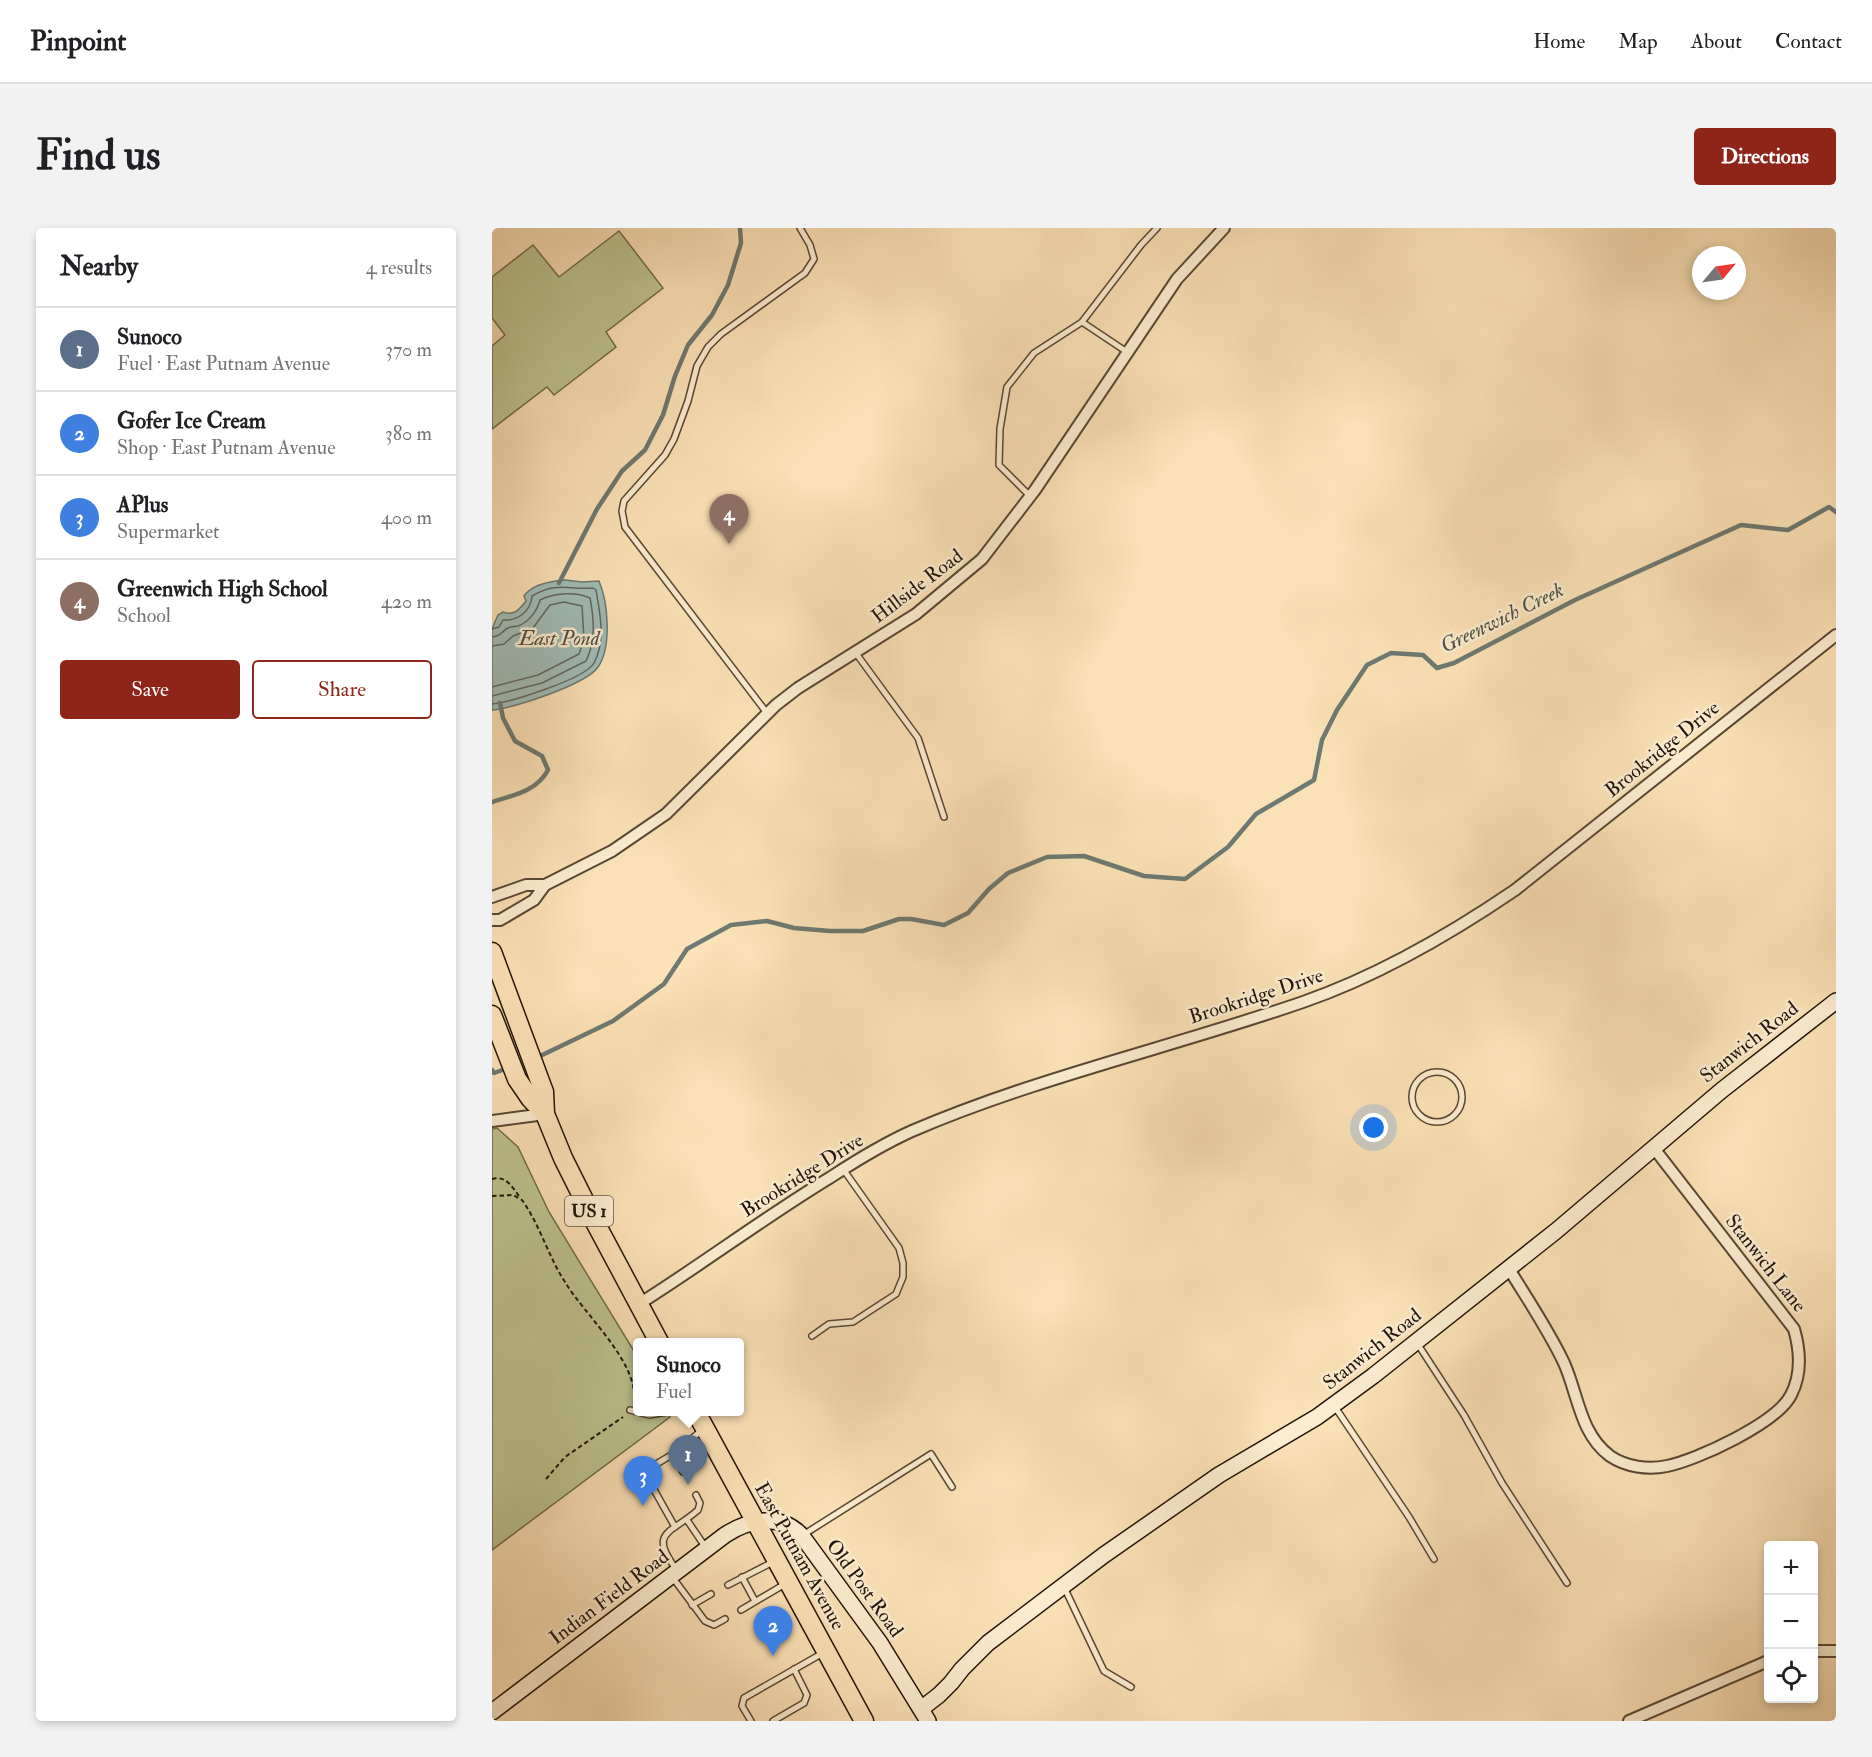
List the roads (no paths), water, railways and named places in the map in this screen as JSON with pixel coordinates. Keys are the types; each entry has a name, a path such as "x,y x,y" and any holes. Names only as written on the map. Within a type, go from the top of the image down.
{"main road":[{"name":"US 1","path":"492,952 543,1092 545,1114 579,1192 657,1338"},
{"name":"US 1","path":"492,1015 517,1078 530,1098 545,1114"},
{"name":"East Putnam Avenue","path":"698,1416 864,1721"}],"street":[{"name":"Hillside Road","path":"492,920 500,920 534,900 545,885 612,851 666,814 767,713 798,688 916,614 982,560 1030,497 1177,279 1224,228"},
{"name":"Brookridge Drive","path":"639,1304 843,1169 884,1144 910,1132 994,1099 1302,1002 1377,971 1423,947 1515,890 1836,635"},
{"name":"Hillside Road","path":"492,897 526,885 545,885"},
{"name":"Stanwich Road","path":"924,1715 962,1669 988,1643 1063,1585 1166,1511 1219,1475 1334,1405 1509,1269 1722,1090 1836,1001"},
{"path":"492,1121 545,1114"},
{"name":"Stanwich Lane","path":"1509,1269 1564,1365 1582,1418 1590,1432 1610,1456 1636,1467 1666,1466 1744,1434 1783,1406 1791,1396 1798,1373 1800,1357 1794,1329 1653,1147"},
{"name":"Old Post Road","path":"755,1522 770,1521 788,1524 802,1536 880,1643 924,1715"},
{"name":"Indian Field Road","path":"492,1712 707,1548 732,1530 755,1522"},
{"path":"1818,1651 1836,1651"},
{"path":"1629,1721 1764,1663"}],"lane":[{"path":"767,713 625,527 622,511 624,501 665,455 674,439 688,401 697,366 708,347 721,334 811,267 814,259 810,245 800,228"},
{"path":"1030,497 999,465 1000,429 1007,387 1034,353 1082,322 1141,245 1157,228"},
{"path":"1082,322 1127,352"},
{"path":"855,652 918,738 944,817"},
{"path":"1430,1072 1446,1073 1458,1083 1462,1098 1461,1106 1451,1118 1436,1122 1421,1116 1416,1111 1412,1095 1417,1081 1423,1076 1430,1072"},
{"path":"812,1336 829,1324 853,1322 889,1299 896,1294 903,1277 903,1263 899,1248 843,1169"},
{"path":"1416,1341 1464,1415 1502,1484 1567,1583"},
{"path":"1334,1405 1409,1517 1434,1559"},
{"path":"675,1527 648,1479 648,1472 705,1428"},
{"path":"673,1454 683,1472"},
{"path":"802,1536 931,1454 952,1487"},
{"path":"696,1495 700,1503 698,1510 667,1533 663,1542 664,1552 692,1605 710,1625 725,1619"},
{"path":"687,1520 707,1548"},
{"path":"728,1585 777,1560"},
{"path":"742,1577 755,1601"},
{"path":"741,1610 789,1582"},
{"path":"1063,1585 1104,1671 1131,1687"},
{"path":"692,1605 711,1594"},
{"path":"751,1721 742,1706 744,1698 826,1651"},
{"path":"773,1721 804,1703 807,1695 794,1669"}],"water":[{"name":"East Pond","path":"565,580 599,581 605,600 607,637 598,667 580,681 565,688 502,709 492,710 492,629 498,615 503,612 513,613 519,609 526,601 524,596 537,586"}],"waterway":[{"path":"559,583 597,509 622,471 645,450 663,415 675,376 688,345 712,315 728,285 741,243 740,228"},
{"name":"Greenwich Creek","path":"536,1058 613,1021 664,984 687,949 731,925 767,921 794,928 830,931 863,931 899,919 944,925 968,913 989,889 1008,873 1047,857 1084,856 1144,876 1185,879 1228,847 1256,814 1314,780 1322,740 1337,710 1367,665 1391,653 1423,655 1437,668 1454,663 1575,600 1741,525 1788,530 1829,507 1836,512"},
{"path":"492,802 531,788 548,770 542,756 515,741 503,718 500,703"},
{"name":"Greenwich Creek","path":"492,1070 494,1073 508,1068"}],"place":[{"name":"Greenwich High School","path":"729,544"},
{"name":"Sunoco","path":"688,1485"},
{"name":"APlus","path":"643,1506"},
{"name":"Gofer Ice Cream","path":"773,1656"}]}
